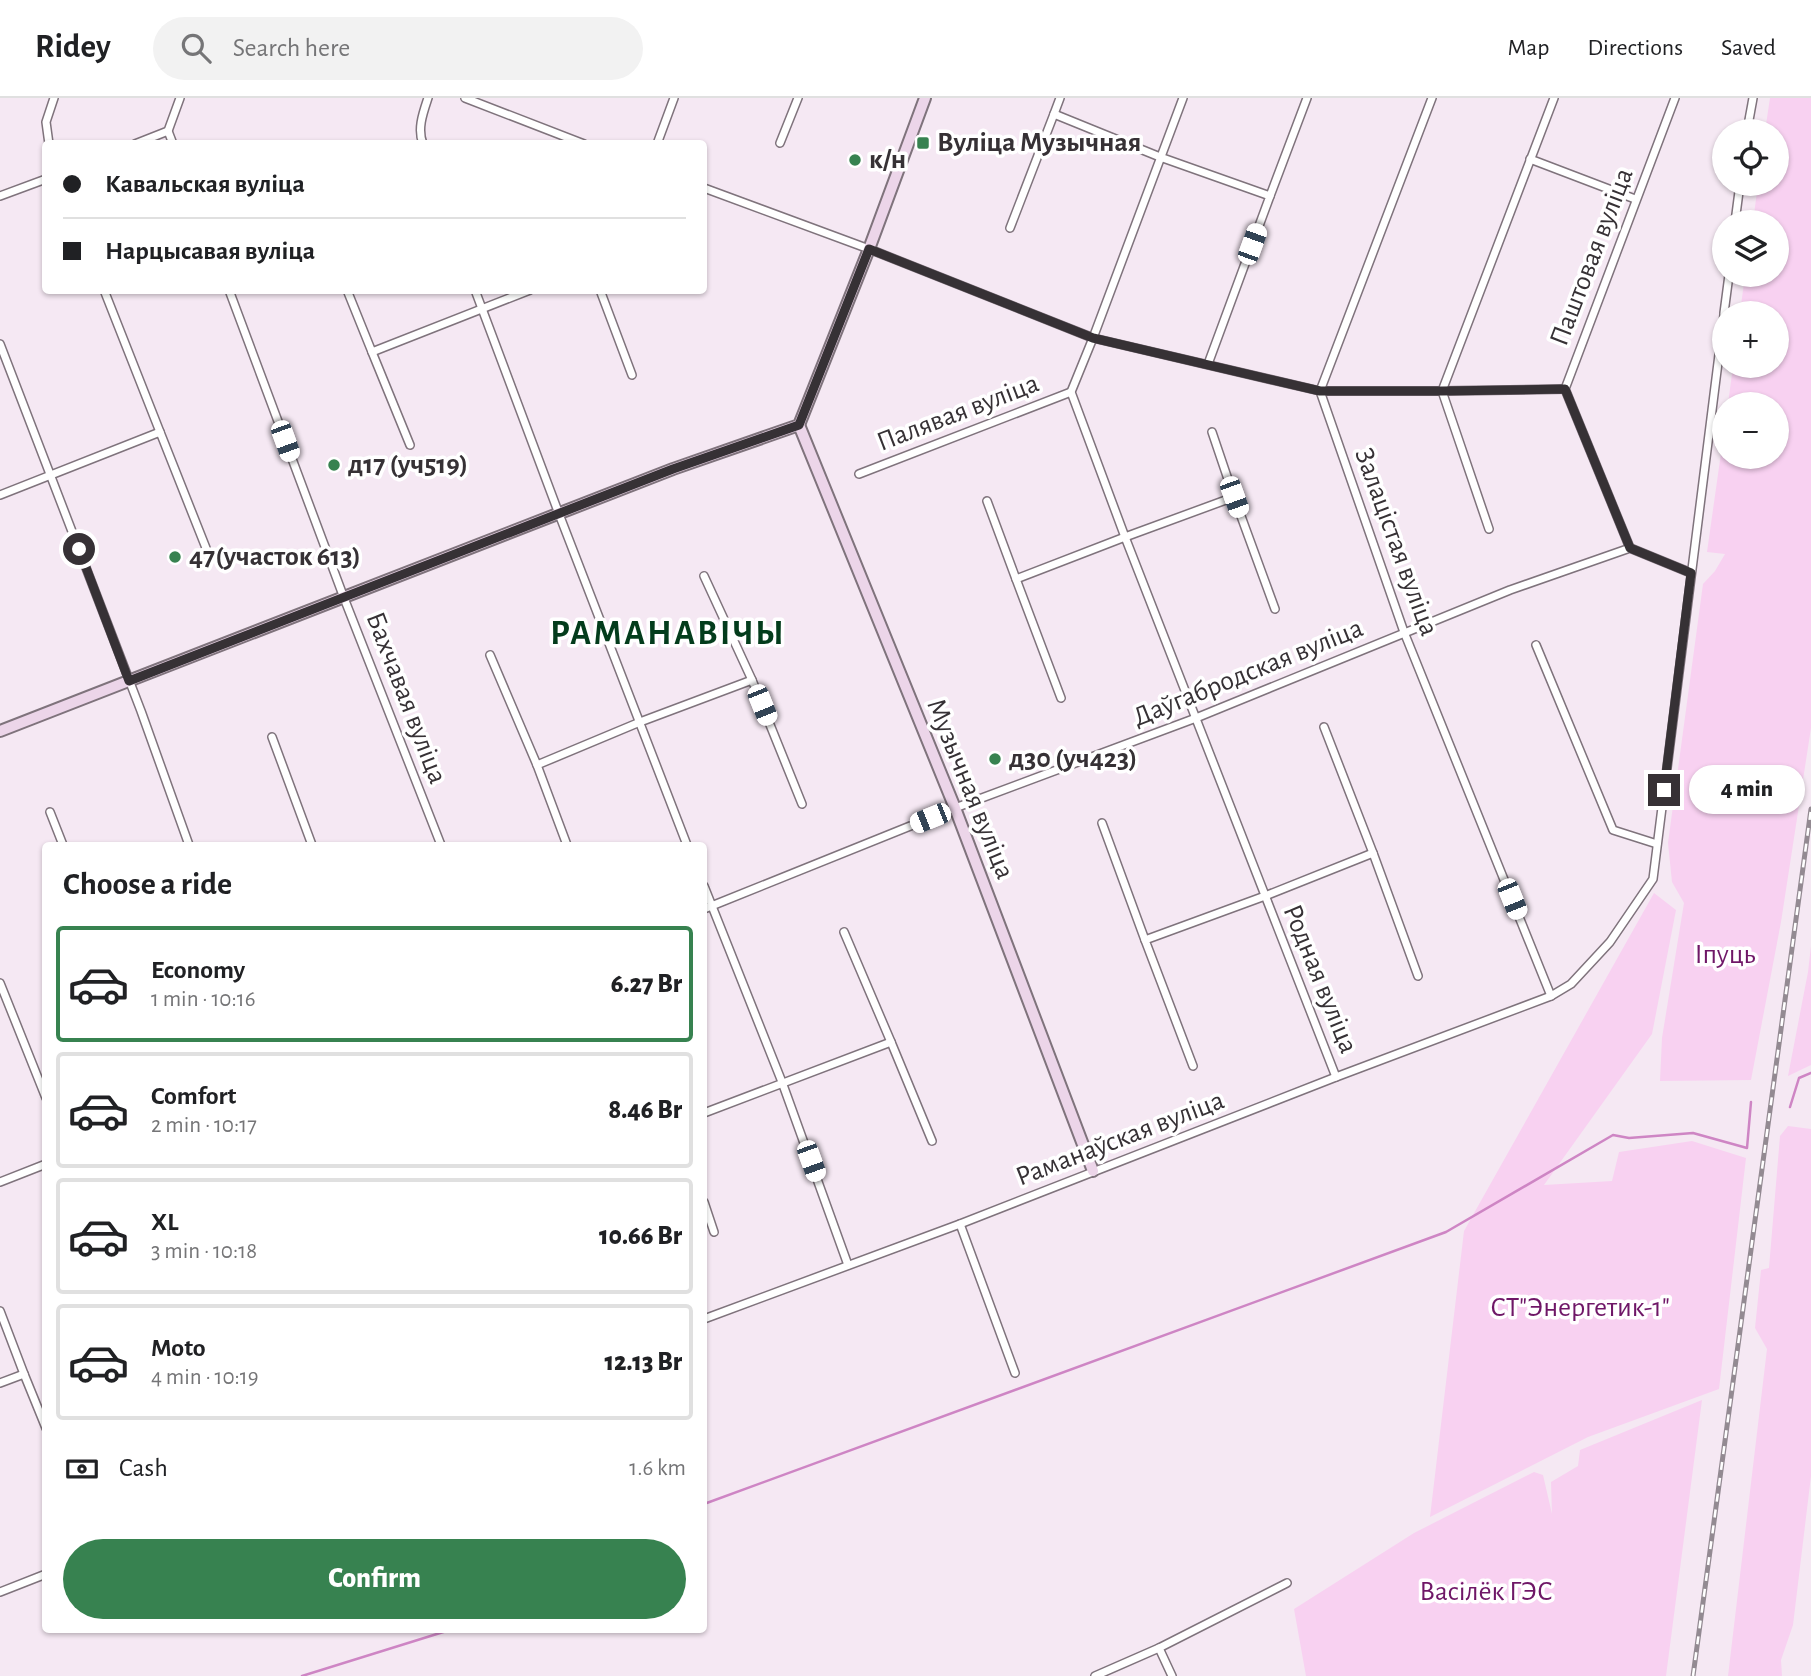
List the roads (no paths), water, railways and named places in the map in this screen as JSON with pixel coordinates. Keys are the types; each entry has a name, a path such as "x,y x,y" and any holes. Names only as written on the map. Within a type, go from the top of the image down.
{"street":[{"path":"48,140 46,122 54,98"},
{"path":"171,140 168,131 180,98"},
{"path":"421,140 419,135 428,98"},
{"path":"465,98 574,140"},
{"path":"658,140 674,98"},
{"path":"780,143 798,98"},
{"path":"0,731 673,469 799,425 925,98"},
{"path":"1010,228 1060,98"},
{"path":"1071,392 1183,98"},
{"path":"1208,364 1307,98"},
{"path":"1320,391 1432,98"},
{"path":"1489,530 1442,391 1554,98"},
{"name":"Паштовая вуліца","path":"1630,548 1565,389 1675,98"},
{"path":"1749,119 1753,98"},
{"path":"1054,114 1160,157 1270,196"},
{"path":"145,140 168,131"},
{"path":"1530,159 1635,199"},
{"path":"0,196 42,180"},
{"path":"707,189 869,249 1093,338 1320,391 1565,389"},
{"path":"106,294 206,548"},
{"name":"Бахчавая вуліца","path":"230,294 344,598 440,842"},
{"path":"349,294 410,445"},
{"path":"476,294 686,842"},
{"path":"372,352 520,294"},
{"path":"602,294 632,375"},
{"path":"0,344 189,842"},
{"name":"Раманаўская вуліца","path":"707,1318 960,1224 1551,996 1571,984 1610,942 1653,879 1716,378"},
{"name":"Залацістая вуліца","path":"1320,391 1404,632 1551,996"},
{"name":"Палявая вуліца","path":"859,474 1071,392"},
{"name":"Родная вуліца","path":"1071,392 1336,1077"},
{"name":"Музычная вуліца","path":"799,425 955,808 1093,1171"},
{"path":"0,495 160,432"},
{"path":"1212,432 1275,609"},
{"path":"1016,579 1234,497"},
{"path":"987,501 1061,698"},
{"path":"1630,548 1691,573"},
{"name":"Даўгабродская вуліца","path":"707,908 955,808 1196,718 1510,590 1630,548"},
{"path":"704,576 752,680 802,804"},
{"path":"1536,645 1613,830 1657,844"},
{"path":"490,655 537,765 566,842"},
{"path":"537,765 640,722 752,680"},
{"path":"1324,727 1418,976"},
{"path":"272,737 311,842"},
{"path":"50,812 62,842"},
{"path":"1102,823 1193,1066"},
{"name":"Родная вуліца","path":"1145,940 1373,853"},
{"path":"707,908 782,1082 848,1265"},
{"path":"844,932 933,1141"},
{"path":"0,983 42,1088"},
{"path":"707,1112 891,1042"},
{"path":"0,1182 42,1166"},
{"path":"707,1211 714,1232"},
{"path":"960,1224 1015,1373"},
{"path":"0,1311 42,1418"},
{"path":"0,1382 24,1374"},
{"path":"0,1592 42,1576"},
{"path":"1094,1676 1159,1648 1287,1583"},
{"path":"1159,1648 1172,1676"}],"waterway":[{"path":"1790,1107 1799,1078 1811,1073"},
{"path":"707,1503 1446,1232 1613,1135 1629,1138 1693,1133 1747,1148 1751,1102"},
{"path":"302,1676 440,1633"}],"railway":[{"path":"1693,1676 1811,809"}],"place":[{"name":"Вуліца Музычная","path":"923,143"},
{"name":"к/н","path":"855,160"},
{"name":"д17 (уч519)","path":"334,465"},
{"name":"47(участок 613)","path":"175,557"},
{"name":"д30 (уч423)","path":"995,759"}],"district":[{"name":"РАМАНАВІЧЫ","path":"668,633"}],"park label":[{"name":"Іпуць","path":"1725,955"},
{"name":"СТ\"Энергетик-1\"","path":"1580,1308"},
{"name":"Васілёк ГЭС","path":"1486,1592"}]}
